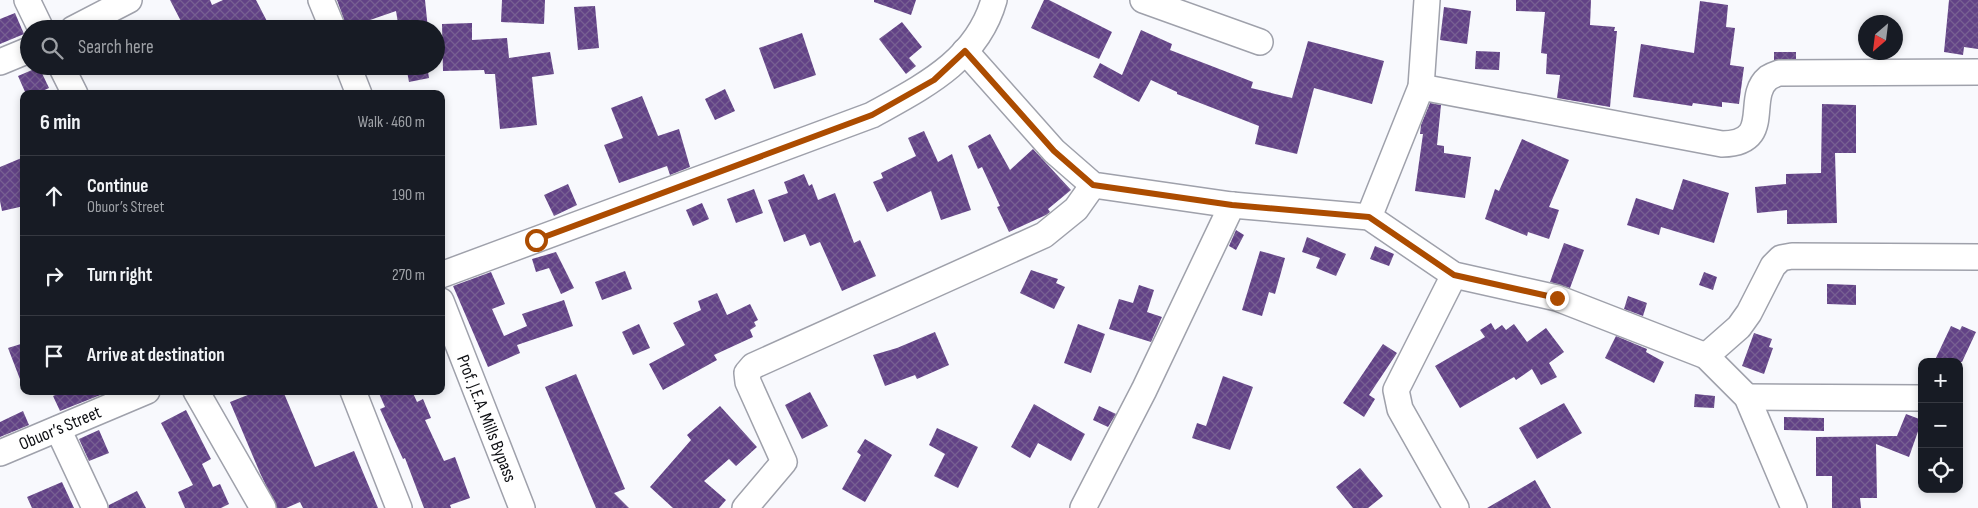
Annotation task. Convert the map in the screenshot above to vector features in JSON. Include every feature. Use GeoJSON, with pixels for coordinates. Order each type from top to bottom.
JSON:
{"type":"FeatureCollection","features":[{"type":"Feature","properties":{"kind":"street"},"geometry":{"type":"LineString","coordinates":[[27,0],[37,20]]}},
{"type":"Feature","properties":{"kind":"street"},"geometry":{"type":"LineString","coordinates":[[90,20],[129,0]]}},
{"type":"Feature","properties":{"kind":"street"},"geometry":{"type":"LineString","coordinates":[[321,0],[329,20]]}},
{"type":"Feature","properties":{"kind":"street"},"geometry":{"type":"LineString","coordinates":[[445,274],[872,115],[934,80],[965,51],[980,34],[994,0]]}},
{"type":"Feature","properties":{"kind":"street"},"geometry":{"type":"LineString","coordinates":[[1143,0],[1260,42]]}},
{"type":"Feature","properties":{"kind":"street"},"geometry":{"type":"LineString","coordinates":[[1369,217],[1421,87],[1427,0]]}},
{"type":"Feature","properties":{"kind":"street"},"geometry":{"type":"LineString","coordinates":[[965,51],[1054,151],[1093,185],[1232,205],[1369,217],[1454,275],[1557,298],[1706,356],[1747,397],[1794,508]]}},
{"type":"Feature","properties":{"kind":"street"},"geometry":{"type":"LineString","coordinates":[[0,62],[20,54]]}},
{"type":"Feature","properties":{"kind":"street"},"geometry":{"type":"LineString","coordinates":[[1421,87],[1733,144],[1746,139],[1750,134],[1753,129],[1760,92],[1768,78],[1779,73],[1978,72]]}},
{"type":"Feature","properties":{"kind":"street"},"geometry":{"type":"LineString","coordinates":[[65,75],[73,90]]}},
{"type":"Feature","properties":{"kind":"street"},"geometry":{"type":"LineString","coordinates":[[352,75],[357,90]]}},
{"type":"Feature","properties":{"kind":"street"},"geometry":{"type":"LineString","coordinates":[[745,508],[784,462],[748,382],[747,373],[753,366],[1044,235],[1076,209],[1093,185]]}},
{"type":"Feature","properties":{"kind":"street"},"geometry":{"type":"LineString","coordinates":[[1083,508],[1148,381],[1232,205]]}},
{"type":"Feature","properties":{"kind":"street"},"geometry":{"type":"LineString","coordinates":[[1706,356],[1739,327],[1749,314],[1773,266],[1781,258],[1792,256],[1978,257]]}},
{"type":"Feature","properties":{"kind":"street"},"geometry":{"type":"LineString","coordinates":[[1454,275],[1396,390],[1400,409],[1456,508]]}},
{"type":"Feature","properties":{"kind":"street","name":"Prof. J.E.A. Mills Bypass"},"geometry":{"type":"LineString","coordinates":[[445,311],[522,508]]}},
{"type":"Feature","properties":{"kind":"street","name":"Obuor’s Street"},"geometry":{"type":"LineString","coordinates":[[0,453],[138,395]]}},
{"type":"Feature","properties":{"kind":"street"},"geometry":{"type":"LineString","coordinates":[[198,395],[264,508]]}},
{"type":"Feature","properties":{"kind":"street"},"geometry":{"type":"LineString","coordinates":[[355,395],[399,508]]}},
{"type":"Feature","properties":{"kind":"street"},"geometry":{"type":"LineString","coordinates":[[1747,397],[1918,398]]}},
{"type":"Feature","properties":{"kind":"street"},"geometry":{"type":"LineString","coordinates":[[58,429],[96,508]]}},
{"type":"Feature","properties":{"kind":"building"},"geometry":{"type":"Polygon","coordinates":[[[170,0],[210,0],[212,5],[223,0],[256,0],[266,20],[180,20],[170,0]]]}},
{"type":"Feature","properties":{"kind":"building"},"geometry":{"type":"Polygon","coordinates":[[[337,0],[425,0],[427,20],[398,20],[396,11],[370,20],[344,20],[337,0]]]}},
{"type":"Feature","properties":{"kind":"building"},"geometry":{"type":"Polygon","coordinates":[[[502,0],[545,0],[544,24],[501,22],[502,0]]]}},
{"type":"Feature","properties":{"kind":"building"},"geometry":{"type":"Polygon","coordinates":[[[874,0],[916,0],[911,15],[874,2],[874,0]]]}},
{"type":"Feature","properties":{"kind":"building"},"geometry":{"type":"Polygon","coordinates":[[[1044,0],[1049,0],[1112,32],[1099,59],[1031,28],[1044,0]]]}},
{"type":"Feature","properties":{"kind":"building"},"geometry":{"type":"Polygon","coordinates":[[[1516,0],[1591,0],[1590,25],[1615,27],[1614,31],[1617,31],[1610,107],[1557,98],[1560,75],[1546,74],[1547,54],[1541,53],[1545,12],[1516,11],[1516,0]]]}},
{"type":"Feature","properties":{"kind":"building"},"geometry":{"type":"Polygon","coordinates":[[[1949,0],[1978,0],[1978,49],[1964,47],[1963,55],[1944,52],[1949,0]]]}},
{"type":"Feature","properties":{"kind":"building"},"geometry":{"type":"Polygon","coordinates":[[[1700,1],[1728,5],[1726,27],[1735,28],[1730,65],[1744,67],[1739,104],[1722,102],[1722,107],[1693,103],[1692,106],[1633,97],[1641,44],[1694,53],[1700,1]]]}},
{"type":"Feature","properties":{"kind":"building"},"geometry":{"type":"Polygon","coordinates":[[[595,6],[599,48],[578,50],[574,7],[595,6]]]}},
{"type":"Feature","properties":{"kind":"building"},"geometry":{"type":"Polygon","coordinates":[[[1444,7],[1471,11],[1467,44],[1440,40],[1444,7]]]}},
{"type":"Feature","properties":{"kind":"building"},"geometry":{"type":"Polygon","coordinates":[[[15,13],[20,25],[20,36],[0,44],[0,19],[15,13]]]}},
{"type":"Feature","properties":{"kind":"building"},"geometry":{"type":"Polygon","coordinates":[[[902,22],[922,47],[909,58],[916,66],[906,74],[879,39],[902,22]]]}},
{"type":"Feature","properties":{"kind":"building"},"geometry":{"type":"Polygon","coordinates":[[[472,23],[472,40],[507,38],[509,58],[550,52],[554,74],[532,77],[537,125],[500,129],[495,74],[485,74],[484,70],[445,71],[445,24],[472,23]]]}},
{"type":"Feature","properties":{"kind":"building"},"geometry":{"type":"Polygon","coordinates":[[[1141,30],[1172,44],[1170,50],[1253,82],[1251,88],[1292,98],[1308,41],[1384,61],[1372,104],[1314,88],[1297,154],[1255,144],[1259,126],[1177,94],[1177,92],[1151,80],[1139,102],[1093,77],[1100,63],[1122,75],[1141,30]]]}},
{"type":"Feature","properties":{"kind":"building"},"geometry":{"type":"Polygon","coordinates":[[[802,33],[816,75],[774,89],[759,48],[802,33]]]}},
{"type":"Feature","properties":{"kind":"building"},"geometry":{"type":"Polygon","coordinates":[[[1476,51],[1500,52],[1499,70],[1475,69],[1476,51]]]}},
{"type":"Feature","properties":{"kind":"building"},"geometry":{"type":"Polygon","coordinates":[[[1774,52],[1796,52],[1796,59],[1774,60],[1774,52]]]}},
{"type":"Feature","properties":{"kind":"building"},"geometry":{"type":"Polygon","coordinates":[[[43,75],[49,88],[45,90],[24,90],[18,76],[43,75]]]}},
{"type":"Feature","properties":{"kind":"building"},"geometry":{"type":"Polygon","coordinates":[[[408,75],[428,75],[429,78],[409,82],[408,75]]]}},
{"type":"Feature","properties":{"kind":"building"},"geometry":{"type":"Polygon","coordinates":[[[725,89],[735,111],[715,120],[705,99],[725,89]]]}},
{"type":"Feature","properties":{"kind":"building"},"geometry":{"type":"Polygon","coordinates":[[[642,96],[658,136],[679,129],[690,167],[670,175],[667,166],[619,183],[604,145],[623,138],[611,108],[642,96]]]}},
{"type":"Feature","properties":{"kind":"building"},"geometry":{"type":"Polygon","coordinates":[[[1430,103],[1441,105],[1437,145],[1444,146],[1444,153],[1471,157],[1465,198],[1415,191],[1423,134],[1420,134],[1421,125],[1430,103]]]}},
{"type":"Feature","properties":{"kind":"building"},"geometry":{"type":"Polygon","coordinates":[[[1822,104],[1856,105],[1856,153],[1835,153],[1837,223],[1787,224],[1787,210],[1757,213],[1755,187],[1786,184],[1786,174],[1821,173],[1822,104]]]}},
{"type":"Feature","properties":{"kind":"building"},"geometry":{"type":"Polygon","coordinates":[[[924,131],[938,162],[952,154],[971,210],[941,220],[931,191],[887,212],[873,182],[883,178],[881,173],[916,156],[908,138],[924,131]]]}},
{"type":"Feature","properties":{"kind":"building"},"geometry":{"type":"Polygon","coordinates":[[[990,134],[1010,170],[1033,149],[1071,190],[1048,209],[1050,212],[1046,215],[1009,232],[997,207],[1000,206],[982,167],[978,169],[968,146],[990,134]]]}},
{"type":"Feature","properties":{"kind":"building"},"geometry":{"type":"Polygon","coordinates":[[[1522,139],[1569,160],[1549,207],[1559,210],[1549,239],[1528,232],[1527,236],[1485,219],[1495,189],[1499,191],[1522,139]]]}},
{"type":"Feature","properties":{"kind":"building"},"geometry":{"type":"Polygon","coordinates":[[[20,159],[20,207],[2,211],[0,201],[0,167],[20,159]]]}},
{"type":"Feature","properties":{"kind":"building"},"geometry":{"type":"Polygon","coordinates":[[[804,174],[809,186],[812,184],[818,200],[835,193],[854,243],[860,240],[876,276],[842,291],[820,242],[810,246],[805,234],[784,242],[768,200],[788,193],[784,182],[804,174]]]}},
{"type":"Feature","properties":{"kind":"building"},"geometry":{"type":"Polygon","coordinates":[[[1683,179],[1729,193],[1714,243],[1661,227],[1659,235],[1627,225],[1636,198],[1673,210],[1683,179]]]}},
{"type":"Feature","properties":{"kind":"building"},"geometry":{"type":"Polygon","coordinates":[[[568,184],[577,205],[554,216],[544,195],[568,184]]]}},
{"type":"Feature","properties":{"kind":"building"},"geometry":{"type":"Polygon","coordinates":[[[754,189],[763,213],[736,223],[727,199],[754,189]]]}},
{"type":"Feature","properties":{"kind":"building"},"geometry":{"type":"Polygon","coordinates":[[[702,203],[709,219],[693,226],[686,210],[702,203]]]}},
{"type":"Feature","properties":{"kind":"building"},"geometry":{"type":"Polygon","coordinates":[[[1236,230],[1244,235],[1236,250],[1229,246],[1236,230]]]}},
{"type":"Feature","properties":{"kind":"building"},"geometry":{"type":"Polygon","coordinates":[[[1307,237],[1346,254],[1336,276],[1316,268],[1320,258],[1302,252],[1307,237]]]}},
{"type":"Feature","properties":{"kind":"building"},"geometry":{"type":"Polygon","coordinates":[[[1564,243],[1584,250],[1570,288],[1550,282],[1564,243]]]}},
{"type":"Feature","properties":{"kind":"building"},"geometry":{"type":"Polygon","coordinates":[[[1375,246],[1394,254],[1389,266],[1370,259],[1375,246]]]}},
{"type":"Feature","properties":{"kind":"building"},"geometry":{"type":"Polygon","coordinates":[[[1260,251],[1285,258],[1275,294],[1269,292],[1262,316],[1242,310],[1260,251]]]}},
{"type":"Feature","properties":{"kind":"building"},"geometry":{"type":"Polygon","coordinates":[[[556,252],[574,288],[561,294],[549,268],[536,272],[532,259],[556,252]]]}},
{"type":"Feature","properties":{"kind":"building"},"geometry":{"type":"Polygon","coordinates":[[[1031,270],[1058,279],[1056,283],[1065,287],[1054,309],[1020,293],[1031,270]]]}},
{"type":"Feature","properties":{"kind":"building"},"geometry":{"type":"Polygon","coordinates":[[[625,271],[632,289],[602,300],[595,282],[625,271]]]}},
{"type":"Feature","properties":{"kind":"building"},"geometry":{"type":"Polygon","coordinates":[[[491,272],[505,304],[492,309],[504,336],[527,326],[522,314],[564,300],[573,326],[517,345],[520,353],[488,367],[453,286],[491,272]]]}},
{"type":"Feature","properties":{"kind":"building"},"geometry":{"type":"Polygon","coordinates":[[[1704,272],[1717,277],[1713,290],[1699,285],[1704,272]]]}},
{"type":"Feature","properties":{"kind":"building"},"geometry":{"type":"Polygon","coordinates":[[[1827,284],[1856,285],[1856,305],[1827,304],[1827,284]]]}},
{"type":"Feature","properties":{"kind":"building"},"geometry":{"type":"Polygon","coordinates":[[[1139,285],[1154,290],[1147,312],[1162,317],[1151,342],[1109,329],[1119,299],[1133,303],[1139,285]]]}},
{"type":"Feature","properties":{"kind":"building"},"geometry":{"type":"Polygon","coordinates":[[[717,293],[727,315],[750,304],[758,320],[754,322],[756,326],[750,330],[753,337],[714,355],[717,360],[663,390],[649,364],[685,345],[673,323],[701,310],[698,301],[717,293]]]}},
{"type":"Feature","properties":{"kind":"building"},"geometry":{"type":"Polygon","coordinates":[[[1628,296],[1647,303],[1643,316],[1624,309],[1628,296]]]}},
{"type":"Feature","properties":{"kind":"building"},"geometry":{"type":"Polygon","coordinates":[[[1491,323],[1495,330],[1502,325],[1506,330],[1514,324],[1527,342],[1546,328],[1564,352],[1549,363],[1557,377],[1541,385],[1532,369],[1516,380],[1514,377],[1460,408],[1435,366],[1485,337],[1480,330],[1491,323]]]}},
{"type":"Feature","properties":{"kind":"building"},"geometry":{"type":"Polygon","coordinates":[[[639,324],[650,348],[633,355],[622,332],[639,324]]]}},
{"type":"Feature","properties":{"kind":"building"},"geometry":{"type":"Polygon","coordinates":[[[1078,324],[1105,334],[1091,373],[1064,363],[1078,324]]]}},
{"type":"Feature","properties":{"kind":"building"},"geometry":{"type":"Polygon","coordinates":[[[1951,326],[1960,330],[1962,326],[1976,332],[1963,360],[1963,358],[1936,358],[1951,326]]]}},
{"type":"Feature","properties":{"kind":"building"},"geometry":{"type":"Polygon","coordinates":[[[935,332],[949,365],[917,379],[915,375],[885,386],[873,355],[897,348],[935,332]]]}},
{"type":"Feature","properties":{"kind":"building"},"geometry":{"type":"Polygon","coordinates":[[[1754,333],[1772,339],[1769,347],[1773,348],[1764,374],[1742,366],[1754,333]]]}},
{"type":"Feature","properties":{"kind":"building"},"geometry":{"type":"Polygon","coordinates":[[[1616,336],[1647,349],[1646,352],[1664,362],[1654,383],[1605,358],[1616,336]]]}},
{"type":"Feature","properties":{"kind":"building"},"geometry":{"type":"Polygon","coordinates":[[[20,344],[20,379],[8,348],[20,344]]]}},
{"type":"Feature","properties":{"kind":"building"},"geometry":{"type":"Polygon","coordinates":[[[1383,344],[1397,353],[1369,395],[1375,399],[1364,417],[1343,403],[1383,344]]]}},
{"type":"Feature","properties":{"kind":"building"},"geometry":{"type":"Polygon","coordinates":[[[576,374],[625,489],[614,493],[629,508],[596,508],[545,387],[576,374]]]}},
{"type":"Feature","properties":{"kind":"building"},"geometry":{"type":"Polygon","coordinates":[[[1223,376],[1253,387],[1230,450],[1192,438],[1197,423],[1206,426],[1223,376]]]}},
{"type":"Feature","properties":{"kind":"building"},"geometry":{"type":"Polygon","coordinates":[[[810,392],[828,426],[802,439],[785,405],[810,392]]]}},
{"type":"Feature","properties":{"kind":"building"},"geometry":{"type":"Polygon","coordinates":[[[1695,394],[1715,396],[1714,408],[1694,407],[1695,394]]]}},
{"type":"Feature","properties":{"kind":"building"},"geometry":{"type":"Polygon","coordinates":[[[55,395],[100,395],[60,411],[53,396],[55,395]]]}},
{"type":"Feature","properties":{"kind":"building"},"geometry":{"type":"Polygon","coordinates":[[[248,395],[285,395],[315,467],[354,451],[378,508],[303,508],[300,502],[286,508],[277,508],[230,402],[248,395]]]}},
{"type":"Feature","properties":{"kind":"building"},"geometry":{"type":"Polygon","coordinates":[[[380,395],[414,395],[417,402],[423,399],[431,418],[425,420],[444,461],[455,457],[470,498],[450,505],[451,508],[424,508],[405,458],[403,459],[380,409],[385,407],[380,395]]]}},
{"type":"Feature","properties":{"kind":"building"},"geometry":{"type":"Polygon","coordinates":[[[1564,403],[1582,433],[1537,459],[1519,428],[1564,403]]]}},
{"type":"Feature","properties":{"kind":"building"},"geometry":{"type":"Polygon","coordinates":[[[1034,404],[1085,434],[1071,461],[1038,443],[1030,458],[1011,447],[1034,404]]]}},
{"type":"Feature","properties":{"kind":"building"},"geometry":{"type":"Polygon","coordinates":[[[720,406],[757,447],[736,466],[729,459],[704,481],[726,500],[719,508],[673,508],[650,487],[691,440],[687,435],[720,406]]]}},
{"type":"Feature","properties":{"kind":"building"},"geometry":{"type":"Polygon","coordinates":[[[1099,406],[1116,414],[1108,427],[1093,420],[1099,406]]]}},
{"type":"Feature","properties":{"kind":"building"},"geometry":{"type":"Polygon","coordinates":[[[186,410],[211,459],[202,464],[213,487],[220,484],[229,504],[221,508],[185,508],[178,492],[193,485],[161,423],[186,410]]]}},
{"type":"Feature","properties":{"kind":"building"},"geometry":{"type":"Polygon","coordinates":[[[23,411],[29,425],[0,437],[0,422],[23,411]]]}},
{"type":"Feature","properties":{"kind":"building"},"geometry":{"type":"Polygon","coordinates":[[[1906,414],[1918,418],[1918,431],[1909,457],[1876,444],[1877,498],[1860,498],[1861,508],[1832,508],[1832,476],[1816,476],[1816,437],[1897,436],[1906,414]]]}},
{"type":"Feature","properties":{"kind":"building"},"geometry":{"type":"Polygon","coordinates":[[[1784,417],[1824,418],[1824,431],[1784,430],[1784,417]]]}},
{"type":"Feature","properties":{"kind":"building"},"geometry":{"type":"Polygon","coordinates":[[[937,428],[978,447],[958,488],[934,476],[945,454],[929,445],[937,428]]]}},
{"type":"Feature","properties":{"kind":"building"},"geometry":{"type":"Polygon","coordinates":[[[99,430],[109,453],[89,461],[79,439],[99,430]]]}},
{"type":"Feature","properties":{"kind":"building"},"geometry":{"type":"Polygon","coordinates":[[[865,439],[892,455],[865,502],[842,489],[861,455],[857,452],[865,439]]]}},
{"type":"Feature","properties":{"kind":"building"},"geometry":{"type":"Polygon","coordinates":[[[1360,468],[1383,496],[1368,508],[1353,508],[1336,487],[1360,468]]]}},
{"type":"Feature","properties":{"kind":"building"},"geometry":{"type":"Polygon","coordinates":[[[1535,480],[1551,508],[1487,508],[1535,480]]]}},
{"type":"Feature","properties":{"kind":"building"},"geometry":{"type":"Polygon","coordinates":[[[62,482],[74,508],[32,508],[27,497],[62,482]]]}},
{"type":"Feature","properties":{"kind":"building"},"geometry":{"type":"Polygon","coordinates":[[[137,491],[146,508],[109,508],[109,505],[137,491]]]}},
{"type":"Feature","properties":{"kind":"route"},"geometry":{"type":"LineString","coordinates":[[536,240],[872,115],[934,80],[965,51],[1054,151],[1093,185],[1232,205],[1369,217],[1454,275],[1557,298]]}}]}
